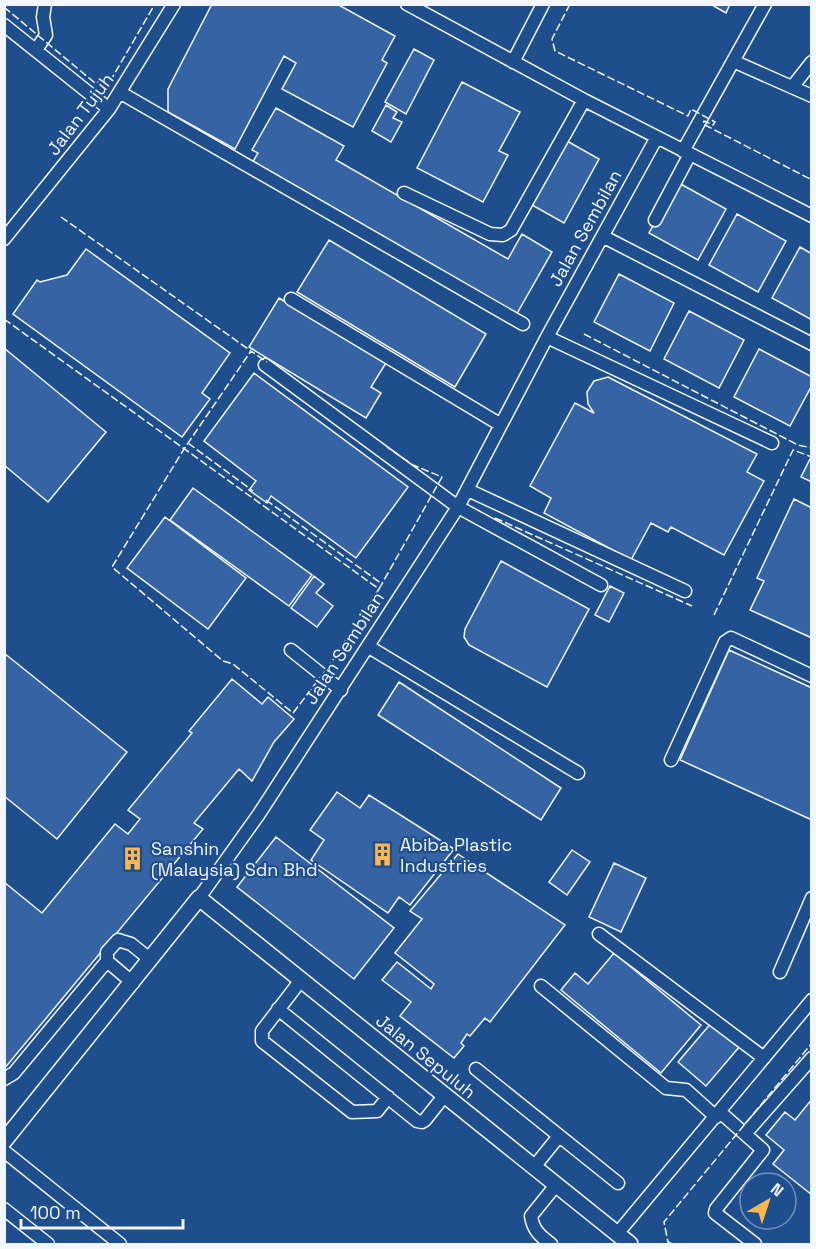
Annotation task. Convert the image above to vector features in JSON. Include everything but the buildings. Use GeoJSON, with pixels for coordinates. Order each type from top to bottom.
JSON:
{"type":"FeatureCollection","features":[{"type":"Feature","properties":{"kind":"main road","name":"Jalan Sembilan"},"geometry":{"type":"LineString","coordinates":[[4,1141],[152,960],[199,898]]}},
{"type":"Feature","properties":{"kind":"main road","name":"Jalan Sepuluh"},"geometry":{"type":"LineString","coordinates":[[199,898],[630,1245]]}},
{"type":"Feature","properties":{"kind":"street"},"geometry":{"type":"LineString","coordinates":[[36,50],[46,35],[43,17],[45,4]]}},
{"type":"Feature","properties":{"kind":"street","name":"Jalan Tujuh"},"geometry":{"type":"LineString","coordinates":[[4,239],[110,109],[174,4]]}},
{"type":"Feature","properties":{"kind":"street"},"geometry":{"type":"LineString","coordinates":[[407,4],[584,100],[812,216]]}},
{"type":"Feature","properties":{"kind":"street"},"geometry":{"type":"LineString","coordinates":[[513,62],[543,4]]}},
{"type":"Feature","properties":{"kind":"street"},"geometry":{"type":"LineString","coordinates":[[655,219],[733,61],[765,4]]}},
{"type":"Feature","properties":{"kind":"street"},"geometry":{"type":"LineString","coordinates":[[4,25],[110,109]]}},
{"type":"Feature","properties":{"kind":"street"},"geometry":{"type":"LineString","coordinates":[[733,61],[812,96]]}},
{"type":"Feature","properties":{"kind":"street"},"geometry":{"type":"LineString","coordinates":[[793,87],[812,62]]}},
{"type":"Feature","properties":{"kind":"street"},"geometry":{"type":"LineString","coordinates":[[121,93],[523,324]]}},
{"type":"Feature","properties":{"kind":"street"},"geometry":{"type":"LineString","coordinates":[[404,193],[490,234],[503,236],[511,230],[584,100]]}},
{"type":"Feature","properties":{"kind":"street","name":"Jalan Sembilan"},"geometry":{"type":"LineString","coordinates":[[199,898],[259,814],[458,507],[657,137]]}},
{"type":"Feature","properties":{"kind":"street"},"geometry":{"type":"LineString","coordinates":[[604,237],[812,344]]}},
{"type":"Feature","properties":{"kind":"street"},"geometry":{"type":"LineString","coordinates":[[291,299],[501,425]]}},
{"type":"Feature","properties":{"kind":"street"},"geometry":{"type":"LineString","coordinates":[[547,338],[772,444]]}},
{"type":"Feature","properties":{"kind":"street"},"geometry":{"type":"LineString","coordinates":[[265,365],[458,507],[601,585]]}},
{"type":"Feature","properties":{"kind":"street"},"geometry":{"type":"LineString","coordinates":[[468,490],[685,591]]}},
{"type":"Feature","properties":{"kind":"street"},"geometry":{"type":"LineString","coordinates":[[671,760],[725,642],[731,638],[812,676]]}},
{"type":"Feature","properties":{"kind":"street"},"geometry":{"type":"LineString","coordinates":[[369,647],[578,773]]}},
{"type":"Feature","properties":{"kind":"street"},"geometry":{"type":"LineString","coordinates":[[291,650],[341,690]]}},
{"type":"Feature","properties":{"kind":"street"},"geometry":{"type":"LineString","coordinates":[[780,972],[812,898]]}},
{"type":"Feature","properties":{"kind":"street"},"geometry":{"type":"LineString","coordinates":[[599,934],[764,1058]]}},
{"type":"Feature","properties":{"kind":"street"},"geometry":{"type":"LineString","coordinates":[[133,983],[107,961],[105,957],[107,952],[118,940],[123,939],[152,960]]}},
{"type":"Feature","properties":{"kind":"street"},"geometry":{"type":"LineString","coordinates":[[4,1078],[14,1073],[107,961]]}},
{"type":"Feature","properties":{"kind":"street"},"geometry":{"type":"LineString","coordinates":[[301,980],[262,1031],[262,1041],[352,1112],[377,1111],[388,1097]]}},
{"type":"Feature","properties":{"kind":"street"},"geometry":{"type":"LineString","coordinates":[[541,986],[666,1088],[686,1090],[760,1146],[762,1154],[716,1209],[715,1214],[755,1245]]}},
{"type":"Feature","properties":{"kind":"street"},"geometry":{"type":"LineString","coordinates":[[617,1234],[812,1000]]}},
{"type":"Feature","properties":{"kind":"street"},"geometry":{"type":"LineString","coordinates":[[278,1009],[422,1122],[444,1096]]}},
{"type":"Feature","properties":{"kind":"street"},"geometry":{"type":"LineString","coordinates":[[746,1134],[812,1058]]}},
{"type":"Feature","properties":{"kind":"street"},"geometry":{"type":"LineString","coordinates":[[476,1070],[618,1183]]}},
{"type":"Feature","properties":{"kind":"street"},"geometry":{"type":"LineString","coordinates":[[534,1167],[559,1136]]}},
{"type":"Feature","properties":{"kind":"street"},"geometry":{"type":"LineString","coordinates":[[4,1151],[120,1245]]}},
{"type":"Feature","properties":{"kind":"street"},"geometry":{"type":"LineString","coordinates":[[551,1245],[532,1225],[531,1216],[556,1185]]}},
{"type":"Feature","properties":{"kind":"street"},"geometry":{"type":"LineString","coordinates":[[4,1209],[48,1245]]}},
{"type":"Feature","properties":{"kind":"fence"},"geometry":{"type":"LineString","coordinates":[[4,7],[95,83],[112,78],[155,4]]}},
{"type":"Feature","properties":{"kind":"fence"},"geometry":{"type":"LineString","coordinates":[[570,4],[552,39],[555,51],[688,116],[691,109],[715,122],[713,125],[704,121],[703,124],[812,180]]}},
{"type":"Feature","properties":{"kind":"fence"},"geometry":{"type":"LineString","coordinates":[[61,217],[251,351]]}},
{"type":"Feature","properties":{"kind":"fence"},"geometry":{"type":"LineString","coordinates":[[4,319],[379,589],[329,666],[293,713],[233,664],[223,661],[112,567],[184,449],[251,351],[267,362]]}},
{"type":"Feature","properties":{"kind":"fence"},"geometry":{"type":"LineString","coordinates":[[584,334],[798,445],[812,448]]}},
{"type":"Feature","properties":{"kind":"fence"},"geometry":{"type":"LineString","coordinates":[[188,443],[253,491]]}},
{"type":"Feature","properties":{"kind":"fence"},"geometry":{"type":"LineString","coordinates":[[379,589],[442,477],[413,465],[387,447]]}},
{"type":"Feature","properties":{"kind":"fence"},"geometry":{"type":"LineString","coordinates":[[714,615],[793,450],[812,457]]}},
{"type":"Feature","properties":{"kind":"fence"},"geometry":{"type":"LineString","coordinates":[[266,500],[382,584]]}},
{"type":"Feature","properties":{"kind":"fence"},"geometry":{"type":"LineString","coordinates":[[495,518],[692,606]]}},
{"type":"Feature","properties":{"kind":"fence"},"geometry":{"type":"LineString","coordinates":[[672,1244],[668,1242],[664,1222],[812,1043]]}},
{"type":"Feature","properties":{"kind":"place","name":"Abiba Plastic Industries"},"geometry":{"type":"Point","coordinates":[382,854]}},
{"type":"Feature","properties":{"kind":"place","name":"Sanshin (Malaysia) Sdn Bhd"},"geometry":{"type":"Point","coordinates":[133,858]}}]}
